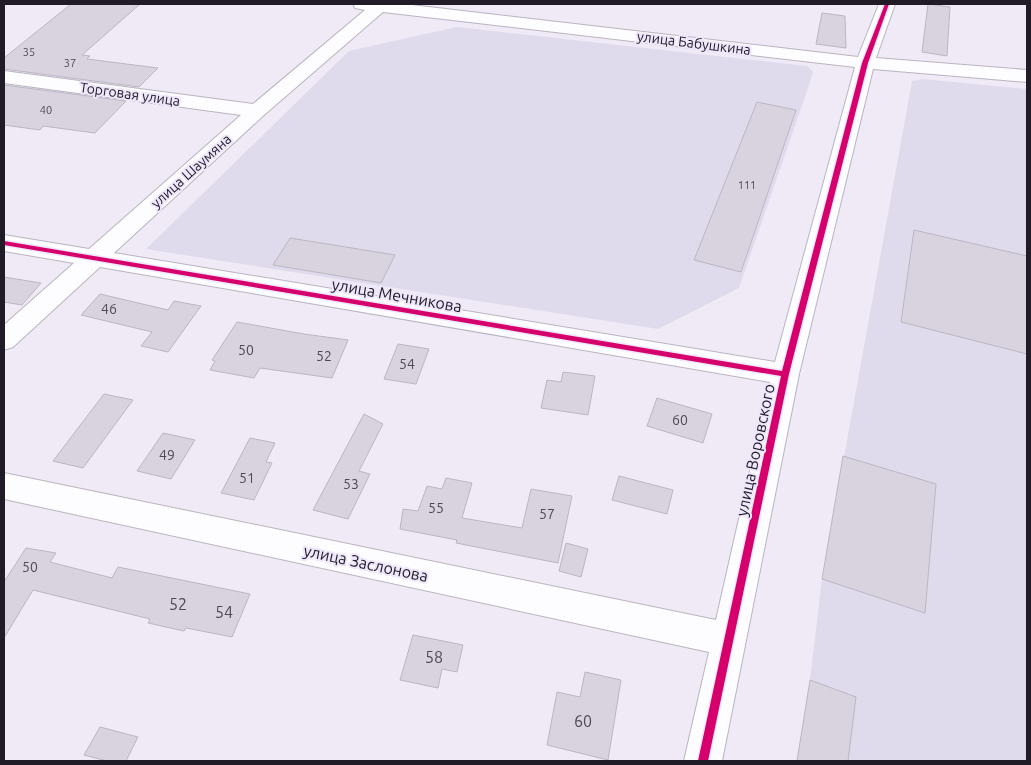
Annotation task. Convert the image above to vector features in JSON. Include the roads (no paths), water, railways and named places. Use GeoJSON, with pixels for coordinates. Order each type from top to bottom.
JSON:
{"type":"FeatureCollection","features":[{"type":"Feature","properties":{"kind":"street","name":"улица Бабушкина"},"geometry":{"type":"LineString","coordinates":[[374,4],[865,63],[1027,76]]}},
{"type":"Feature","properties":{"kind":"street","name":"улица Шаумяна"},"geometry":{"type":"LineString","coordinates":[[4,340],[374,4]]}},
{"type":"Feature","properties":{"kind":"street","name":"улица Воровского"},"geometry":{"type":"LineString","coordinates":[[702,761],[785,374],[865,63],[888,4]]}},
{"type":"Feature","properties":{"kind":"street","name":"Торговая улица"},"geometry":{"type":"LineString","coordinates":[[4,77],[257,111]]}},
{"type":"Feature","properties":{"kind":"street","name":"улица Мечникова"},"geometry":{"type":"LineString","coordinates":[[4,243],[785,374]]}},
{"type":"Feature","properties":{"kind":"street","name":"улица Заслонова"},"geometry":{"type":"LineString","coordinates":[[4,486],[729,640]]}}]}
